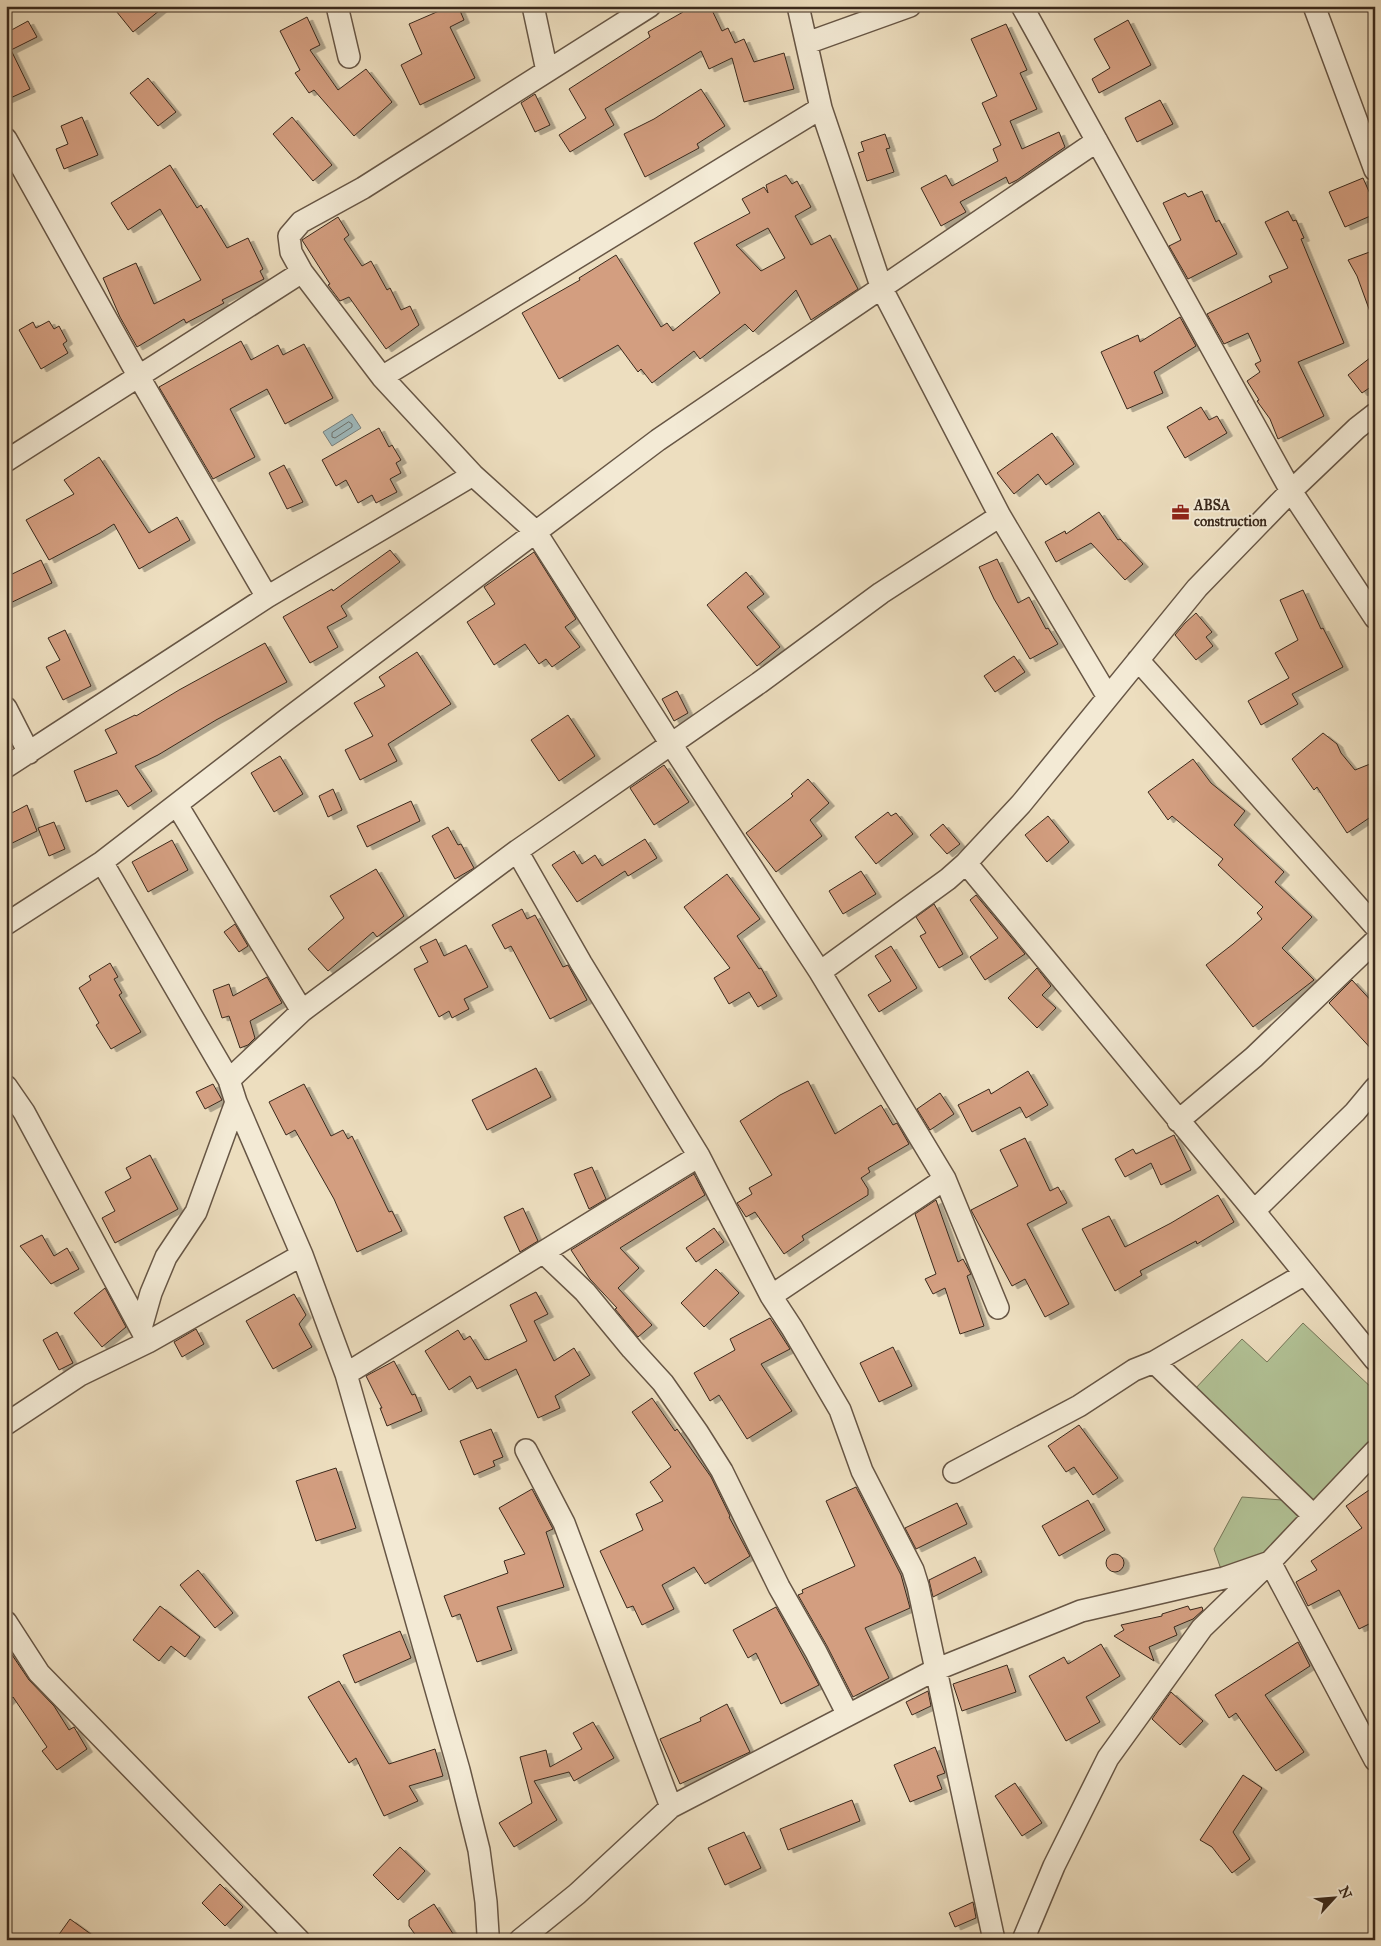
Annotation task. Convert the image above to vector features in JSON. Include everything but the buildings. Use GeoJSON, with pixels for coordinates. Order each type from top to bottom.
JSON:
{"type":"FeatureCollection","features":[{"type":"Feature","properties":{"kind":"street"},"geometry":{"type":"LineString","coordinates":[[337,6],[349,57]]}},
{"type":"Feature","properties":{"kind":"street"},"geometry":{"type":"LineString","coordinates":[[533,6],[547,70]]}},
{"type":"Feature","properties":{"kind":"street"},"geometry":{"type":"LineString","coordinates":[[650,6],[363,188],[301,222],[289,236],[291,252],[302,272],[382,377],[473,475],[535,532],[820,972],[945,1179],[998,1308]]}},
{"type":"Feature","properties":{"kind":"street"},"geometry":{"type":"LineString","coordinates":[[798,6],[821,108],[882,289],[1000,516],[1108,697]]}},
{"type":"Feature","properties":{"kind":"street"},"geometry":{"type":"LineString","coordinates":[[807,43],[910,6]]}},
{"type":"Feature","properties":{"kind":"street"},"geometry":{"type":"LineString","coordinates":[[1022,6],[1291,491],[1375,618]]}},
{"type":"Feature","properties":{"kind":"street"},"geometry":{"type":"LineString","coordinates":[[1314,6],[1375,170]]}},
{"type":"Feature","properties":{"kind":"street"},"geometry":{"type":"LineString","coordinates":[[382,377],[821,108]]}},
{"type":"Feature","properties":{"kind":"street"},"geometry":{"type":"LineString","coordinates":[[6,139],[139,377],[268,596]]}},
{"type":"Feature","properties":{"kind":"street"},"geometry":{"type":"LineString","coordinates":[[6,924],[102,862],[658,440],[1097,141]]}},
{"type":"Feature","properties":{"kind":"street"},"geometry":{"type":"LineString","coordinates":[[6,461],[302,272]]}},
{"type":"Feature","properties":{"kind":"street"},"geometry":{"type":"LineString","coordinates":[[820,972],[948,879],[966,863],[1021,804],[1197,588],[1291,491],[1357,428],[1375,414]]}},
{"type":"Feature","properties":{"kind":"street"},"geometry":{"type":"LineString","coordinates":[[6,766],[268,596],[473,475]]}},
{"type":"Feature","properties":{"kind":"street"},"geometry":{"type":"LineString","coordinates":[[229,1080],[302,1011],[517,851],[759,683],[881,594],[1000,516]]}},
{"type":"Feature","properties":{"kind":"street"},"geometry":{"type":"LineString","coordinates":[[1138,660],[1375,926]]}},
{"type":"Feature","properties":{"kind":"street"},"geometry":{"type":"LineString","coordinates":[[6,708],[30,752]]}},
{"type":"Feature","properties":{"kind":"street"},"geometry":{"type":"LineString","coordinates":[[177,805],[302,1011]]}},
{"type":"Feature","properties":{"kind":"street"},"geometry":{"type":"LineString","coordinates":[[517,851],[581,963],[699,1156],[771,1296],[840,1410],[862,1471],[913,1570],[994,1940]]}},
{"type":"Feature","properties":{"kind":"street"},"geometry":{"type":"LineString","coordinates":[[102,862],[229,1080],[236,1102],[302,1255],[346,1374],[459,1770],[479,1850],[486,1902],[487,1940]]}},
{"type":"Feature","properties":{"kind":"street"},"geometry":{"type":"LineString","coordinates":[[966,863],[1375,1360]]}},
{"type":"Feature","properties":{"kind":"street"},"geometry":{"type":"LineString","coordinates":[[1178,1121],[1254,1058],[1375,941]]}},
{"type":"Feature","properties":{"kind":"street"},"geometry":{"type":"LineString","coordinates":[[6,1086],[24,1112],[144,1335]]}},
{"type":"Feature","properties":{"kind":"street"},"geometry":{"type":"LineString","coordinates":[[1254,1211],[1355,1112],[1375,1088]]}},
{"type":"Feature","properties":{"kind":"street"},"geometry":{"type":"LineString","coordinates":[[144,1335],[150,1293],[166,1258],[196,1212],[236,1102]]}},
{"type":"Feature","properties":{"kind":"street"},"geometry":{"type":"LineString","coordinates":[[346,1374],[699,1156]]}},
{"type":"Feature","properties":{"kind":"street"},"geometry":{"type":"LineString","coordinates":[[771,1296],[945,1179]]}},
{"type":"Feature","properties":{"kind":"street"},"geometry":{"type":"LineString","coordinates":[[544,1253],[585,1292],[663,1383],[698,1433],[722,1471],[780,1587],[848,1715]]}},
{"type":"Feature","properties":{"kind":"street"},"geometry":{"type":"LineString","coordinates":[[6,1424],[80,1374],[144,1335],[302,1255]]}},
{"type":"Feature","properties":{"kind":"street"},"geometry":{"type":"LineString","coordinates":[[954,1472],[1079,1406],[1134,1370],[1154,1362],[1305,1274]]}},
{"type":"Feature","properties":{"kind":"street"},"geometry":{"type":"LineString","coordinates":[[1154,1362],[1313,1515]]}},
{"type":"Feature","properties":{"kind":"street"},"geometry":{"type":"LineString","coordinates":[[526,1450],[564,1523],[671,1807]]}},
{"type":"Feature","properties":{"kind":"street"},"geometry":{"type":"LineString","coordinates":[[1023,1940],[1054,1866],[1108,1758],[1202,1628],[1270,1562],[1375,1451]]}},
{"type":"Feature","properties":{"kind":"street"},"geometry":{"type":"LineString","coordinates":[[520,1940],[577,1894],[671,1807],[935,1670],[1081,1611],[1224,1578],[1270,1562]]}},
{"type":"Feature","properties":{"kind":"street"},"geometry":{"type":"LineString","coordinates":[[1270,1562],[1375,1760]]}},
{"type":"Feature","properties":{"kind":"street"},"geometry":{"type":"LineString","coordinates":[[6,1622],[39,1672],[299,1940]]}},
{"type":"Feature","properties":{"kind":"green space"},"geometry":{"type":"Polygon","coordinates":[[[1303,1323],[1375,1391],[1375,1451],[1270,1562],[1224,1578],[1214,1549],[1242,1497],[1282,1500],[1290,1481],[1194,1390],[1242,1339],[1267,1362],[1303,1323]]]}},
{"type":"Feature","properties":{"kind":"water"},"geometry":{"type":"Polygon","coordinates":[[[352,414],[361,428],[332,446],[323,432],[352,414]]]}},
{"type":"Feature","properties":{"kind":"place","name":"ABSA construction"},"geometry":{"type":"Point","coordinates":[1180,513]}}]}
